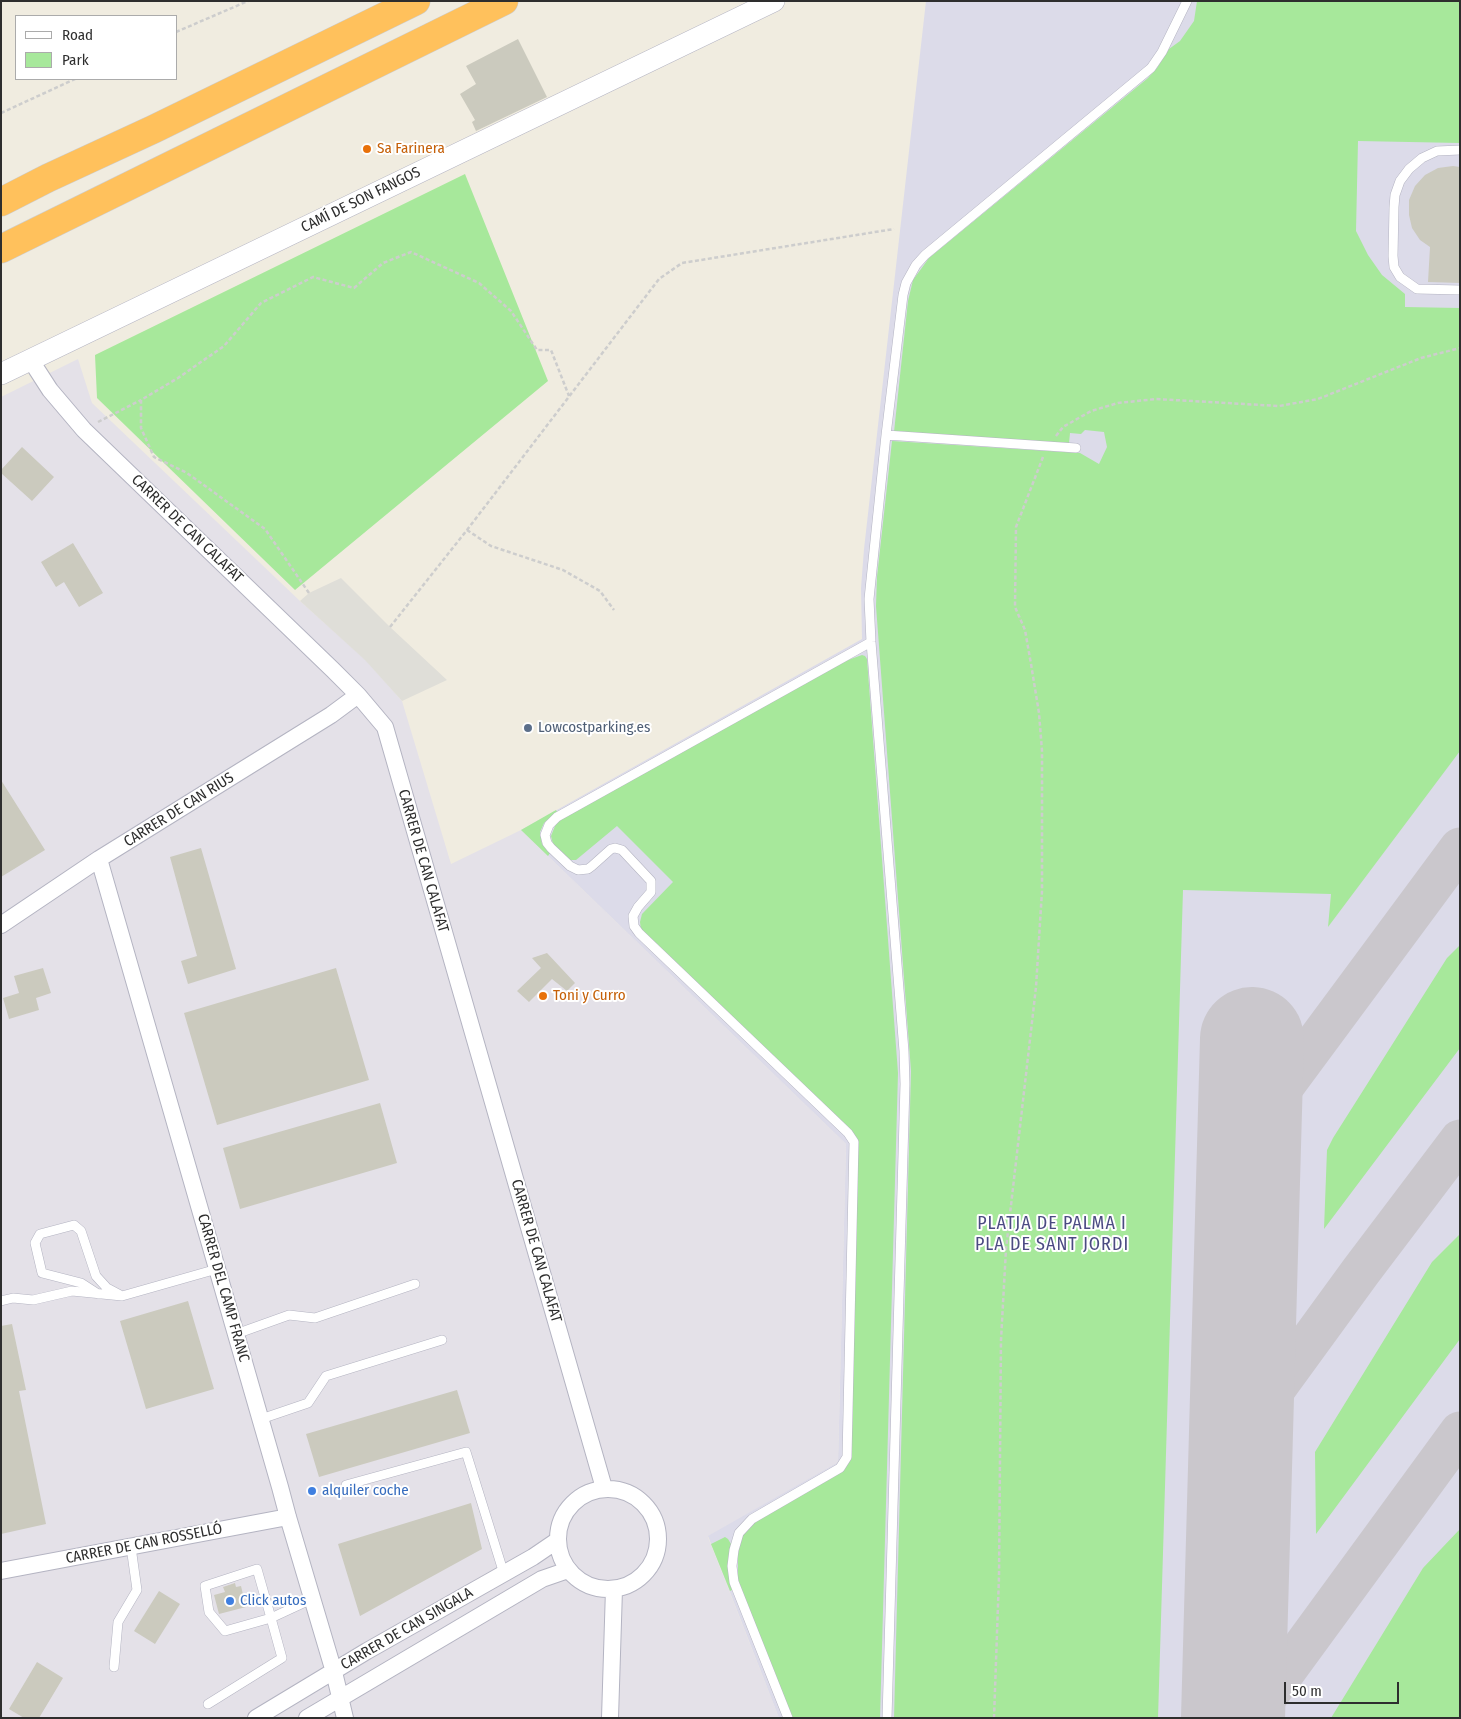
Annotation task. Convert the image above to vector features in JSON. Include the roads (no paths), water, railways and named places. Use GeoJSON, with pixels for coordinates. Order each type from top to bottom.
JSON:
{"type":"FeatureCollection","features":[{"type":"Feature","properties":{"kind":"highway"},"geometry":{"type":"LineString","coordinates":[[1,202],[48,178],[154,130],[416,1]]}},
{"type":"Feature","properties":{"kind":"highway"},"geometry":{"type":"LineString","coordinates":[[1,249],[504,1]]}},
{"type":"Feature","properties":{"kind":"highway"},"geometry":{"type":"LineString","coordinates":[[1,189],[48,178]]}},
{"type":"Feature","properties":{"kind":"highway"},"geometry":{"type":"LineString","coordinates":[[1,263],[52,224]]}},
{"type":"Feature","properties":{"kind":"street","name":"CAMÍ DE SON FANGOS"},"geometry":{"type":"LineString","coordinates":[[1,374],[774,1]]}},
{"type":"Feature","properties":{"kind":"street","name":"CARRER DE CAN CALAFAT"},"geometry":{"type":"LineString","coordinates":[[30,359],[50,390],[84,430],[358,695],[384,727],[604,1488]]}},
{"type":"Feature","properties":{"kind":"street","name":"CARRER DE CAN RIUS"},"geometry":{"type":"LineString","coordinates":[[1,925],[98,859],[331,715],[358,695]]}},
{"type":"Feature","properties":{"kind":"street","name":"CARRER DEL CAMP FRANC"},"geometry":{"type":"LineString","coordinates":[[98,859],[334,1672],[345,1718]]}},
{"type":"Feature","properties":{"kind":"street"},"geometry":{"type":"LineString","coordinates":[[604,1488],[621,1490],[637,1497],[649,1509],[657,1525],[659,1542],[654,1559],[645,1574],[631,1584],[614,1589],[597,1588],[581,1582],[568,1570],[560,1556],[558,1540],[560,1525],[571,1505],[589,1492],[604,1488]]}},
{"type":"Feature","properties":{"kind":"street","name":"CARRER DE CAN ROSSELLÓ"},"geometry":{"type":"LineString","coordinates":[[1,1571],[288,1517]]}},
{"type":"Feature","properties":{"kind":"street","name":"CARRER DE CAN SINGALA"},"geometry":{"type":"LineString","coordinates":[[256,1718],[366,1651],[533,1557],[558,1540]]}},
{"type":"Feature","properties":{"kind":"street","name":"CARRER DE CAN SINGALA"},"geometry":{"type":"LineString","coordinates":[[307,1718],[542,1580],[568,1570]]}},
{"type":"Feature","properties":{"kind":"street"},"geometry":{"type":"LineString","coordinates":[[610,1718],[614,1589]]}},
{"type":"Feature","properties":{"kind":"lane"},"geometry":{"type":"LineString","coordinates":[[887,1718],[905,1084],[869,599],[903,295],[906,283],[916,265],[925,255],[1145,74],[1162,52],[1187,1]]}},
{"type":"Feature","properties":{"kind":"lane"},"geometry":{"type":"LineString","coordinates":[[1460,150],[1437,151],[1422,158],[1409,169],[1400,181],[1394,201],[1393,256],[1394,267],[1400,277],[1417,288],[1460,290]]}},
{"type":"Feature","properties":{"kind":"lane"},"geometry":{"type":"LineString","coordinates":[[886,435],[1076,448]]}},
{"type":"Feature","properties":{"kind":"lane"},"geometry":{"type":"LineString","coordinates":[[788,1718],[734,1582],[732,1566],[739,1533],[746,1525],[840,1468],[847,1457],[854,1142],[848,1133],[639,933],[634,926],[633,916],[651,892],[651,881],[622,850],[610,849],[588,869],[578,870],[570,866],[551,848],[547,843],[545,835],[549,825],[557,816],[871,642]]}},
{"type":"Feature","properties":{"kind":"lane"},"geometry":{"type":"LineString","coordinates":[[98,1294],[81,1283],[42,1273],[35,1243],[40,1234],[74,1226],[81,1231],[96,1276],[107,1288],[122,1296]]}},
{"type":"Feature","properties":{"kind":"lane"},"geometry":{"type":"LineString","coordinates":[[1,1301],[12,1298],[33,1300],[72,1291],[122,1296],[217,1269]]}},
{"type":"Feature","properties":{"kind":"lane"},"geometry":{"type":"LineString","coordinates":[[236,1334],[289,1315],[315,1318],[415,1284]]}},
{"type":"Feature","properties":{"kind":"lane"},"geometry":{"type":"LineString","coordinates":[[261,1419],[308,1403],[326,1376],[442,1340]]}},
{"type":"Feature","properties":{"kind":"lane"},"geometry":{"type":"LineString","coordinates":[[346,1485],[466,1452],[504,1574]]}},
{"type":"Feature","properties":{"kind":"lane"},"geometry":{"type":"LineString","coordinates":[[114,1667],[118,1622],[137,1590],[131,1547]]}},
{"type":"Feature","properties":{"kind":"lane"},"geometry":{"type":"LineString","coordinates":[[208,1704],[282,1658],[271,1618],[257,1569],[205,1586],[209,1612],[225,1631],[271,1618],[312,1599]]}},
{"type":"Feature","properties":{"kind":"place","name":"Sa Farinera"},"geometry":{"type":"Point","coordinates":[367,149]}},
{"type":"Feature","properties":{"kind":"place","name":"Lowcostparking.es"},"geometry":{"type":"Point","coordinates":[528,728]}},
{"type":"Feature","properties":{"kind":"place","name":"Toni y Curro"},"geometry":{"type":"Point","coordinates":[543,996]}},
{"type":"Feature","properties":{"kind":"place","name":"alquiler coche"},"geometry":{"type":"Point","coordinates":[312,1491]}},
{"type":"Feature","properties":{"kind":"place","name":"Click autos"},"geometry":{"type":"Point","coordinates":[230,1601]}},
{"type":"Feature","properties":{"kind":"district","name":"PLATJA DE PALMA I PLA DE SANT JORDI"},"geometry":{"type":"Point","coordinates":[1052,1234]}}]}
